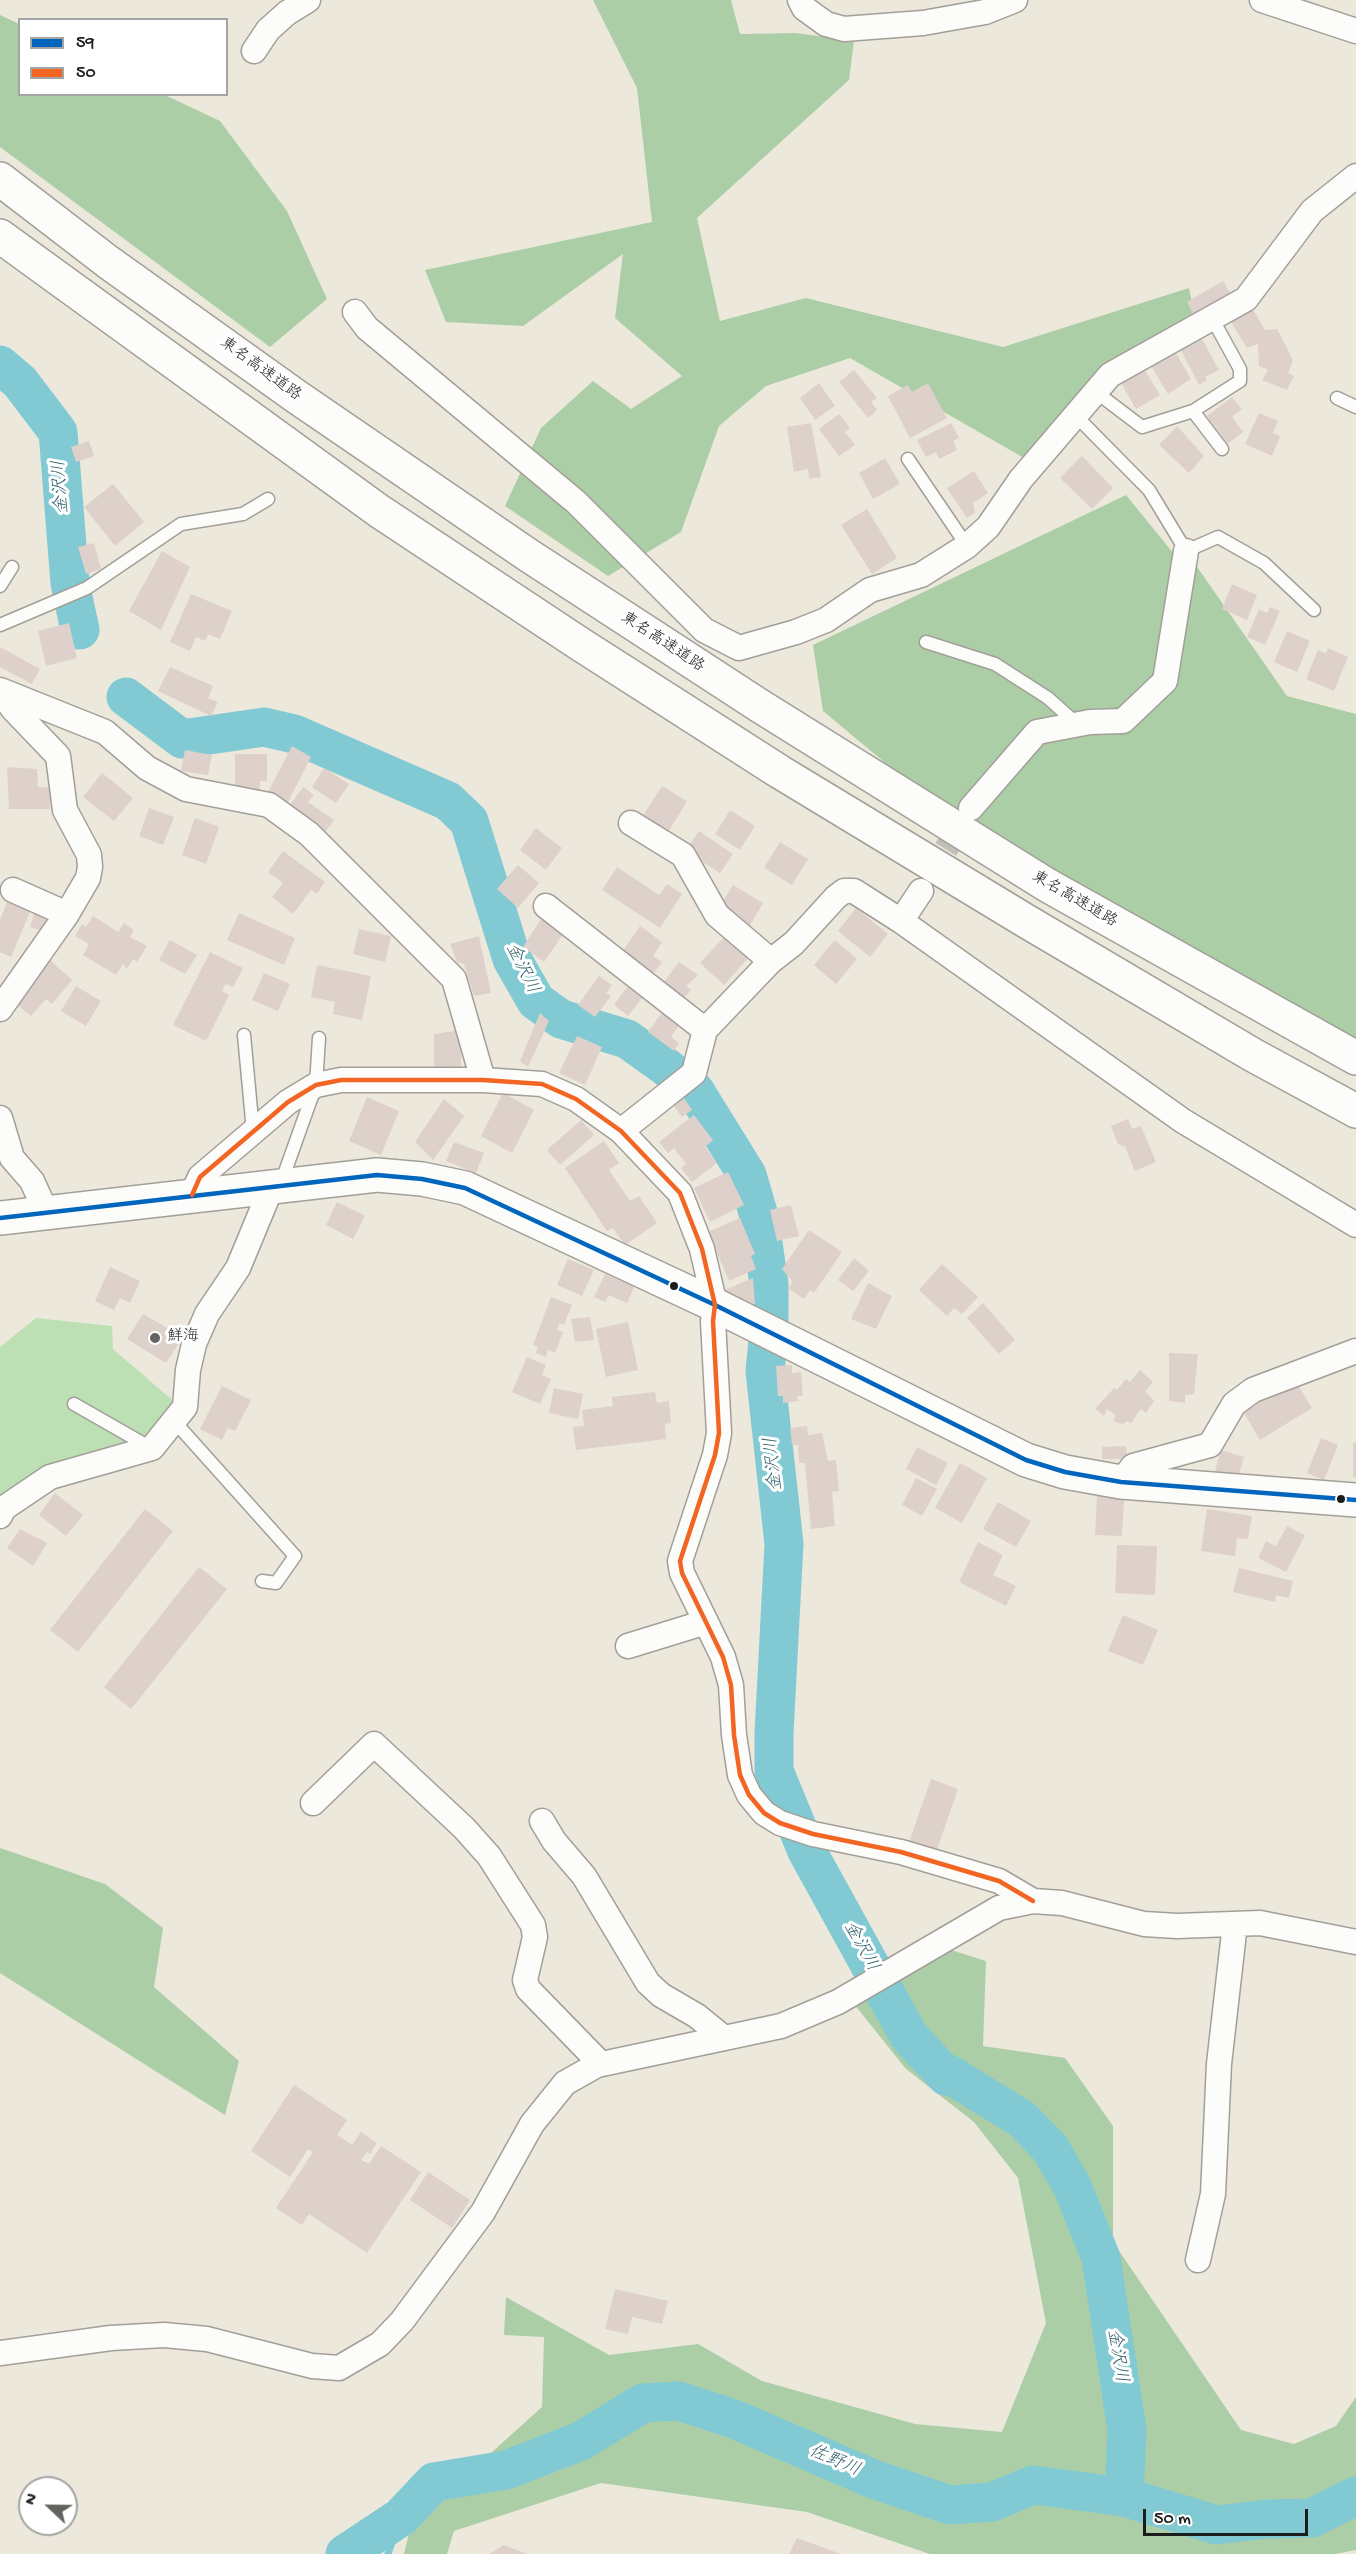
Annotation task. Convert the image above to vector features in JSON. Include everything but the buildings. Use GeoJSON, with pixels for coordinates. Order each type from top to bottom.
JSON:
{"type":"FeatureCollection","features":[{"type":"Feature","properties":{"kind":"main road","name":"東名高速道路"},"geometry":{"type":"LineString","coordinates":[[0,178],[108,262],[297,397],[528,555],[682,656],[1047,885],[1356,1058]]}},
{"type":"Feature","properties":{"kind":"main road"},"geometry":{"type":"LineString","coordinates":[[0,237],[379,511],[580,644],[780,772],[1026,921],[1253,1055],[1356,1110]]}},
{"type":"Feature","properties":{"kind":"main road"},"geometry":{"type":"LineString","coordinates":[[0,1218],[376,1175],[422,1179],[465,1188],[715,1305],[1026,1460],[1065,1473],[1121,1482],[1356,1500]]}},
{"type":"Feature","properties":{"kind":"street"},"geometry":{"type":"LineString","coordinates":[[255,51],[268,30],[287,13],[308,0]]}},
{"type":"Feature","properties":{"kind":"street"},"geometry":{"type":"LineString","coordinates":[[800,0],[804,8],[826,24],[844,29],[923,23],[985,12],[1015,0]]}},
{"type":"Feature","properties":{"kind":"street"},"geometry":{"type":"LineString","coordinates":[[1262,0],[1356,31]]}},
{"type":"Feature","properties":{"kind":"street"},"geometry":{"type":"LineString","coordinates":[[355,312],[367,328],[576,502],[704,630],[739,648],[796,632],[826,620],[870,590],[921,575],[968,546],[988,527],[1021,479],[1110,375],[1246,299],[1312,211],[1356,176]]}},
{"type":"Feature","properties":{"kind":"street"},"geometry":{"type":"LineString","coordinates":[[971,808],[1037,732],[1077,724],[1123,721],[1165,681],[1186,551]]}},
{"type":"Feature","properties":{"kind":"street"},"geometry":{"type":"LineString","coordinates":[[0,690],[13,709],[58,756],[65,810],[89,855],[88,878],[67,914],[0,1010]]}},
{"type":"Feature","properties":{"kind":"street"},"geometry":{"type":"LineString","coordinates":[[0,690],[105,732],[147,768],[186,789],[269,805],[309,834],[454,979],[483,1080]]}},
{"type":"Feature","properties":{"kind":"street"},"geometry":{"type":"LineString","coordinates":[[632,823],[683,855],[717,915],[771,961]]}},
{"type":"Feature","properties":{"kind":"street"},"geometry":{"type":"LineString","coordinates":[[13,890],[67,914]]}},
{"type":"Feature","properties":{"kind":"street"},"geometry":{"type":"LineString","coordinates":[[621,1131],[693,1073],[705,1030],[771,961],[794,943],[844,891],[854,891],[901,921],[1183,1121],[1356,1225]]}},
{"type":"Feature","properties":{"kind":"street"},"geometry":{"type":"LineString","coordinates":[[901,921],[921,891]]}},
{"type":"Feature","properties":{"kind":"street"},"geometry":{"type":"LineString","coordinates":[[546,906],[705,1030]]}},
{"type":"Feature","properties":{"kind":"street"},"geometry":{"type":"LineString","coordinates":[[192,1195],[200,1177],[288,1102],[316,1085],[341,1080],[483,1080],[542,1084],[576,1099],[621,1131],[680,1193],[702,1250],[715,1305],[713,1321],[719,1433],[715,1455],[680,1560],[682,1573],[723,1657],[731,1685],[734,1735],[740,1775],[749,1795],[764,1813],[780,1823],[813,1834],[901,1852],[999,1881],[1033,1901]]}},
{"type":"Feature","properties":{"kind":"street"},"geometry":{"type":"LineString","coordinates":[[0,1118],[12,1158],[32,1181],[46,1212]]}},
{"type":"Feature","properties":{"kind":"street"},"geometry":{"type":"LineString","coordinates":[[0,1515],[4,1508],[50,1477],[152,1448],[184,1407],[188,1370],[207,1314],[237,1269],[276,1185]]}},
{"type":"Feature","properties":{"kind":"street"},"geometry":{"type":"LineString","coordinates":[[1121,1482],[1133,1466],[1210,1445],[1234,1404],[1253,1390],[1356,1351]]}},
{"type":"Feature","properties":{"kind":"street"},"geometry":{"type":"LineString","coordinates":[[628,1646],[706,1622]]}},
{"type":"Feature","properties":{"kind":"street"},"geometry":{"type":"LineString","coordinates":[[313,1803],[374,1744],[464,1828],[489,1856],[533,1925],[535,1937],[525,1980],[528,1989],[601,2064]]}},
{"type":"Feature","properties":{"kind":"street"},"geometry":{"type":"LineString","coordinates":[[542,1821],[554,1841],[584,1876],[648,1983],[661,1995],[698,2016],[724,2038]]}},
{"type":"Feature","properties":{"kind":"street"},"geometry":{"type":"LineString","coordinates":[[0,2353],[111,2338],[164,2335],[207,2339],[312,2366],[339,2368],[356,2361],[380,2344],[402,2321],[483,2212],[532,2124],[565,2083],[601,2064],[781,2026],[838,2002],[999,1908],[1033,1901],[1062,1903],[1144,1924],[1260,1923],[1356,1942]]}},
{"type":"Feature","properties":{"kind":"street"},"geometry":{"type":"LineString","coordinates":[[1198,2260],[1213,2194],[1219,2064],[1235,1924]]}},
{"type":"Feature","properties":{"kind":"lane"},"geometry":{"type":"LineString","coordinates":[[1096,392],[1142,427],[1193,411],[1240,381],[1240,369],[1212,318]]}},
{"type":"Feature","properties":{"kind":"lane"},"geometry":{"type":"LineString","coordinates":[[1337,398],[1356,407]]}},
{"type":"Feature","properties":{"kind":"lane"},"geometry":{"type":"LineString","coordinates":[[1193,411],[1222,449]]}},
{"type":"Feature","properties":{"kind":"lane"},"geometry":{"type":"LineString","coordinates":[[1076,416],[1149,490],[1186,551],[1218,537],[1264,563],[1314,610]]}},
{"type":"Feature","properties":{"kind":"lane"},"geometry":{"type":"LineString","coordinates":[[908,459],[968,546]]}},
{"type":"Feature","properties":{"kind":"lane"},"geometry":{"type":"LineString","coordinates":[[0,625],[87,588],[181,524],[243,514],[268,499]]}},
{"type":"Feature","properties":{"kind":"lane"},"geometry":{"type":"LineString","coordinates":[[0,586],[12,567]]}},
{"type":"Feature","properties":{"kind":"lane"},"geometry":{"type":"LineString","coordinates":[[926,642],[995,664],[1041,693],[1077,724]]}},
{"type":"Feature","properties":{"kind":"lane"},"geometry":{"type":"LineString","coordinates":[[244,1035],[253,1131]]}},
{"type":"Feature","properties":{"kind":"lane"},"geometry":{"type":"LineString","coordinates":[[276,1185],[316,1085],[319,1038]]}},
{"type":"Feature","properties":{"kind":"lane"},"geometry":{"type":"LineString","coordinates":[[74,1404],[152,1448]]}},
{"type":"Feature","properties":{"kind":"lane"},"geometry":{"type":"LineString","coordinates":[[174,1421],[295,1556],[276,1583],[262,1581]]}},
{"type":"Feature","properties":{"kind":"green space"},"geometry":{"type":"Polygon","coordinates":[[[593,0],[731,0],[740,34],[796,33],[854,41],[849,80],[697,218],[720,321],[806,298],[1003,347],[1189,288],[1194,312],[1098,377],[1024,458],[850,358],[766,386],[719,426],[681,532],[608,576],[505,506],[541,428],[593,381],[631,409],[682,376],[615,318],[623,254],[523,326],[446,322],[425,270],[652,222],[637,88],[593,0]]]}},
{"type":"Feature","properties":{"kind":"green space"},"geometry":{"type":"Polygon","coordinates":[[[0,15],[18,24],[18,96],[167,96],[220,121],[287,211],[327,299],[270,347],[0,147],[0,15]]]}},
{"type":"Feature","properties":{"kind":"green space"},"geometry":{"type":"Polygon","coordinates":[[[1126,495],[1174,554],[1186,551],[1287,696],[1356,714],[1356,1043],[944,812],[823,711],[813,645],[1126,495]]]}},
{"type":"Feature","properties":{"kind":"green space"},"geometry":{"type":"Polygon","coordinates":[[[36,1318],[112,1326],[113,1349],[178,1405],[150,1439],[0,1498],[0,1347],[36,1318]]]}},
{"type":"Feature","properties":{"kind":"green space"},"geometry":{"type":"Polygon","coordinates":[[[0,1848],[105,1884],[163,1928],[154,1987],[239,2061],[225,2115],[0,1973],[0,1848]]]}},
{"type":"Feature","properties":{"kind":"green space"},"geometry":{"type":"Polygon","coordinates":[[[951,1950],[986,1961],[983,2046],[1065,2058],[1113,2126],[1113,2242],[1241,2430],[1294,2444],[1336,2426],[1356,2397],[1356,2550],[1335,2554],[930,2554],[807,2512],[601,2483],[454,2531],[447,2554],[404,2554],[411,2525],[542,2407],[544,2337],[504,2335],[506,2297],[609,2355],[698,2344],[762,2381],[915,2424],[1002,2432],[1046,2323],[1018,2178],[974,2122],[906,2069],[854,2004],[951,1950]]]}},
{"type":"Feature","properties":{"kind":"waterway","name":"金沢川"},"geometry":{"type":"LineString","coordinates":[[0,365],[20,382],[58,432],[70,583],[80,630]]}},
{"type":"Feature","properties":{"kind":"waterway","name":"金沢川"},"geometry":{"type":"LineString","coordinates":[[126,697],[182,739],[264,727],[294,734],[448,801],[469,821],[512,959],[536,1001],[561,1019],[627,1039],[666,1067],[695,1091],[747,1175],[759,1216],[769,1284],[769,1331],[765,1371],[784,1544],[774,1771],[807,1851],[909,2036],[946,2076],[949,2074],[1022,2119],[1050,2148],[1072,2186],[1101,2258],[1127,2430],[1124,2497]]}},
{"type":"Feature","properties":{"kind":"waterway","name":"佐野川"},"geometry":{"type":"LineString","coordinates":[[345,2554],[401,2517],[434,2482],[506,2470],[581,2441],[643,2403],[679,2401],[734,2419],[873,2479],[950,2505],[992,2502],[1033,2485],[1124,2497],[1217,2525],[1267,2519],[1312,2518],[1356,2496]]}},
{"type":"Feature","properties":{"kind":"waterway"},"geometry":{"type":"LineString","coordinates":[[388,2554],[401,2517]]}},
{"type":"Feature","properties":{"kind":"tunnel"},"geometry":{"type":"LineString","coordinates":[[927,880],[967,815]]}},
{"type":"Feature","properties":{"kind":"transit line","name":"50"},"geometry":{"type":"LineString","coordinates":[[192,1195],[200,1177],[288,1102],[316,1085],[341,1080],[483,1080],[542,1084],[576,1099],[621,1131],[680,1193],[702,1249],[715,1305],[713,1321],[719,1433],[715,1455],[680,1561],[682,1573],[723,1657],[731,1685],[734,1735],[740,1775],[749,1795],[764,1813],[780,1823],[813,1834],[901,1852],[999,1881],[1033,1901]]}},
{"type":"Feature","properties":{"kind":"transit line","name":"59"},"geometry":{"type":"LineString","coordinates":[[0,1218],[377,1175],[422,1179],[465,1188],[715,1305],[1026,1460],[1065,1472],[1121,1482],[1356,1500]]}},
{"type":"Feature","properties":{"kind":"place","name":"鮮海"},"geometry":{"type":"Point","coordinates":[155,1338]}}]}
